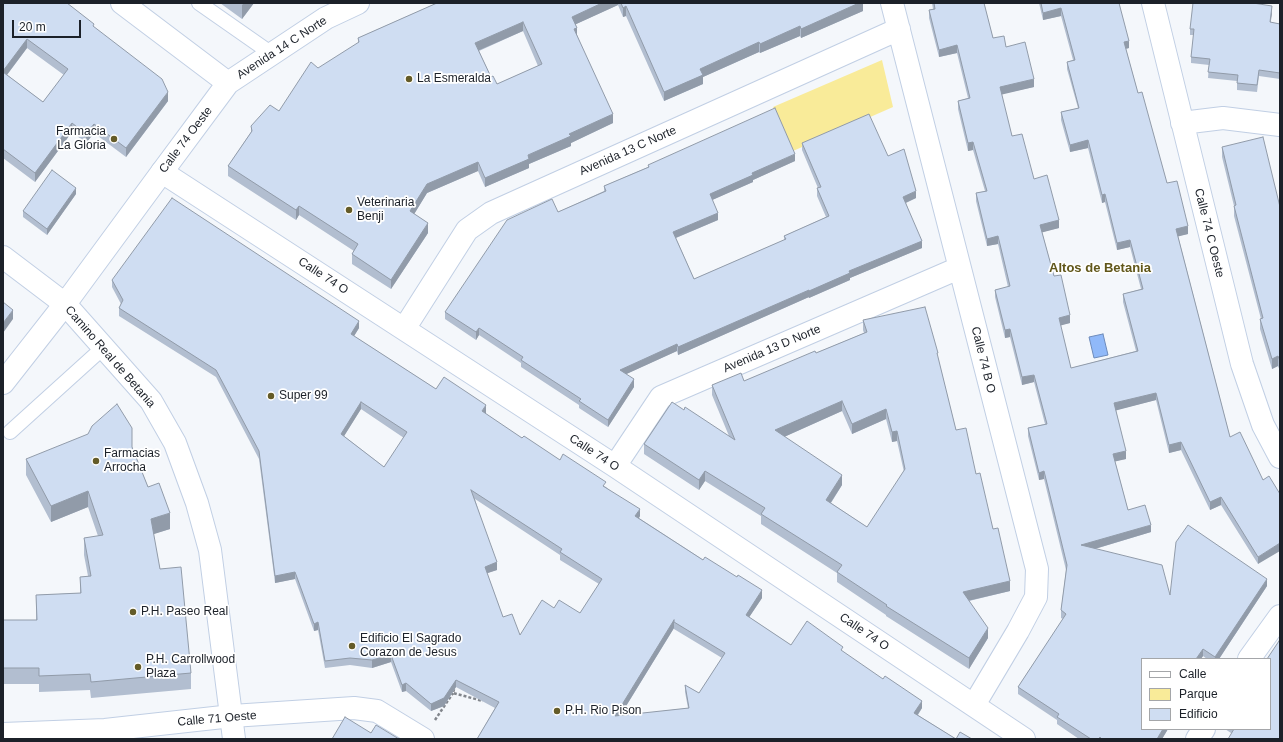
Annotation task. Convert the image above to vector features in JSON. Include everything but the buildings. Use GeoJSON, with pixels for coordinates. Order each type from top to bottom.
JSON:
{"type":"FeatureCollection","features":[{"type":"Feature","properties":{"kind":"street"},"geometry":{"type":"LineString","coordinates":[[122,3],[228,83]]}},
{"type":"Feature","properties":{"kind":"street","name":"Avenida 14 C Norte"},"geometry":{"type":"LineString","coordinates":[[228,83],[326,18],[358,3]]}},
{"type":"Feature","properties":{"kind":"street","name":"Calle 74 B O"},"geometry":{"type":"LineString","coordinates":[[892,3],[1037,569],[1036,597],[1018,631],[974,705]]}},
{"type":"Feature","properties":{"kind":"street","name":"Calle 74 C Oeste"},"geometry":{"type":"LineString","coordinates":[[1152,3],[1242,364],[1263,425],[1280,457]]}},
{"type":"Feature","properties":{"kind":"street","name":"Avenida 13 C Norte"},"geometry":{"type":"LineString","coordinates":[[404,329],[467,230],[491,213],[899,29]]}},
{"type":"Feature","properties":{"kind":"street","name":"Calle 74 Oeste"},"geometry":{"type":"LineString","coordinates":[[3,383],[65,304],[228,83]]}},
{"type":"Feature","properties":{"kind":"street"},"geometry":{"type":"LineString","coordinates":[[1182,123],[1223,118],[1280,125]]}},
{"type":"Feature","properties":{"kind":"street","name":"Calle 74 O"},"geometry":{"type":"LineString","coordinates":[[162,172],[615,466],[1024,739]]}},
{"type":"Feature","properties":{"kind":"street","name":"Camino Real de Betania"},"geometry":{"type":"LineString","coordinates":[[3,257],[65,304],[151,401],[175,443],[197,503],[210,550],[234,739]]}},
{"type":"Feature","properties":{"kind":"street","name":"Avenida 13 D Norte"},"geometry":{"type":"LineString","coordinates":[[615,466],[661,397],[959,268]]}},
{"type":"Feature","properties":{"kind":"street"},"geometry":{"type":"LineString","coordinates":[[1250,658],[1280,616]]}},
{"type":"Feature","properties":{"kind":"street","name":"Calle 71 Oeste"},"geometry":{"type":"LineString","coordinates":[[3,734],[105,730],[232,716],[354,708],[377,710],[428,731]]}},
{"type":"Feature","properties":{"kind":"street"},"geometry":{"type":"LineString","coordinates":[[1197,739],[1203,730]]}},
{"type":"Feature","properties":{"kind":"lane"},"geometry":{"type":"LineString","coordinates":[[199,3],[272,54]]}},
{"type":"Feature","properties":{"kind":"lane"},"geometry":{"type":"LineString","coordinates":[[10,432],[104,347]]}},
{"type":"Feature","properties":{"kind":"path"},"geometry":{"type":"LineString","coordinates":[[428,731],[453,693],[454,684]]}},
{"type":"Feature","properties":{"kind":"path"},"geometry":{"type":"LineString","coordinates":[[453,693],[488,702]]}},
{"type":"Feature","properties":{"kind":"green space"},"geometry":{"type":"Polygon","coordinates":[[[882,60],[893,107],[793,151],[773,107],[882,60]]]}},
{"type":"Feature","properties":{"kind":"water"},"geometry":{"type":"Polygon","coordinates":[[[1103,334],[1108,355],[1094,358],[1089,337],[1103,334]]]}},
{"type":"Feature","properties":{"kind":"place","name":"La Esmeralda"},"geometry":{"type":"Point","coordinates":[409,79]}},
{"type":"Feature","properties":{"kind":"place","name":"Farmacia La Gloria"},"geometry":{"type":"Point","coordinates":[114,139]}},
{"type":"Feature","properties":{"kind":"place","name":"Veterinaria Benji"},"geometry":{"type":"Point","coordinates":[349,210]}},
{"type":"Feature","properties":{"kind":"place","name":"Super 99"},"geometry":{"type":"Point","coordinates":[271,396]}},
{"type":"Feature","properties":{"kind":"place","name":"Farmacias Arrocha"},"geometry":{"type":"Point","coordinates":[96,461]}},
{"type":"Feature","properties":{"kind":"place","name":"P.H. Paseo Real"},"geometry":{"type":"Point","coordinates":[133,612]}},
{"type":"Feature","properties":{"kind":"place","name":"Edificio El Sagrado Corazon de Jesus"},"geometry":{"type":"Point","coordinates":[352,646]}},
{"type":"Feature","properties":{"kind":"place","name":"P.H. Carrollwood Plaza"},"geometry":{"type":"Point","coordinates":[138,667]}},
{"type":"Feature","properties":{"kind":"place","name":"P.H. Rio Pison"},"geometry":{"type":"Point","coordinates":[557,711]}},
{"type":"Feature","properties":{"kind":"district","name":"Altos de Betania"},"geometry":{"type":"Point","coordinates":[1100,268]}}]}
